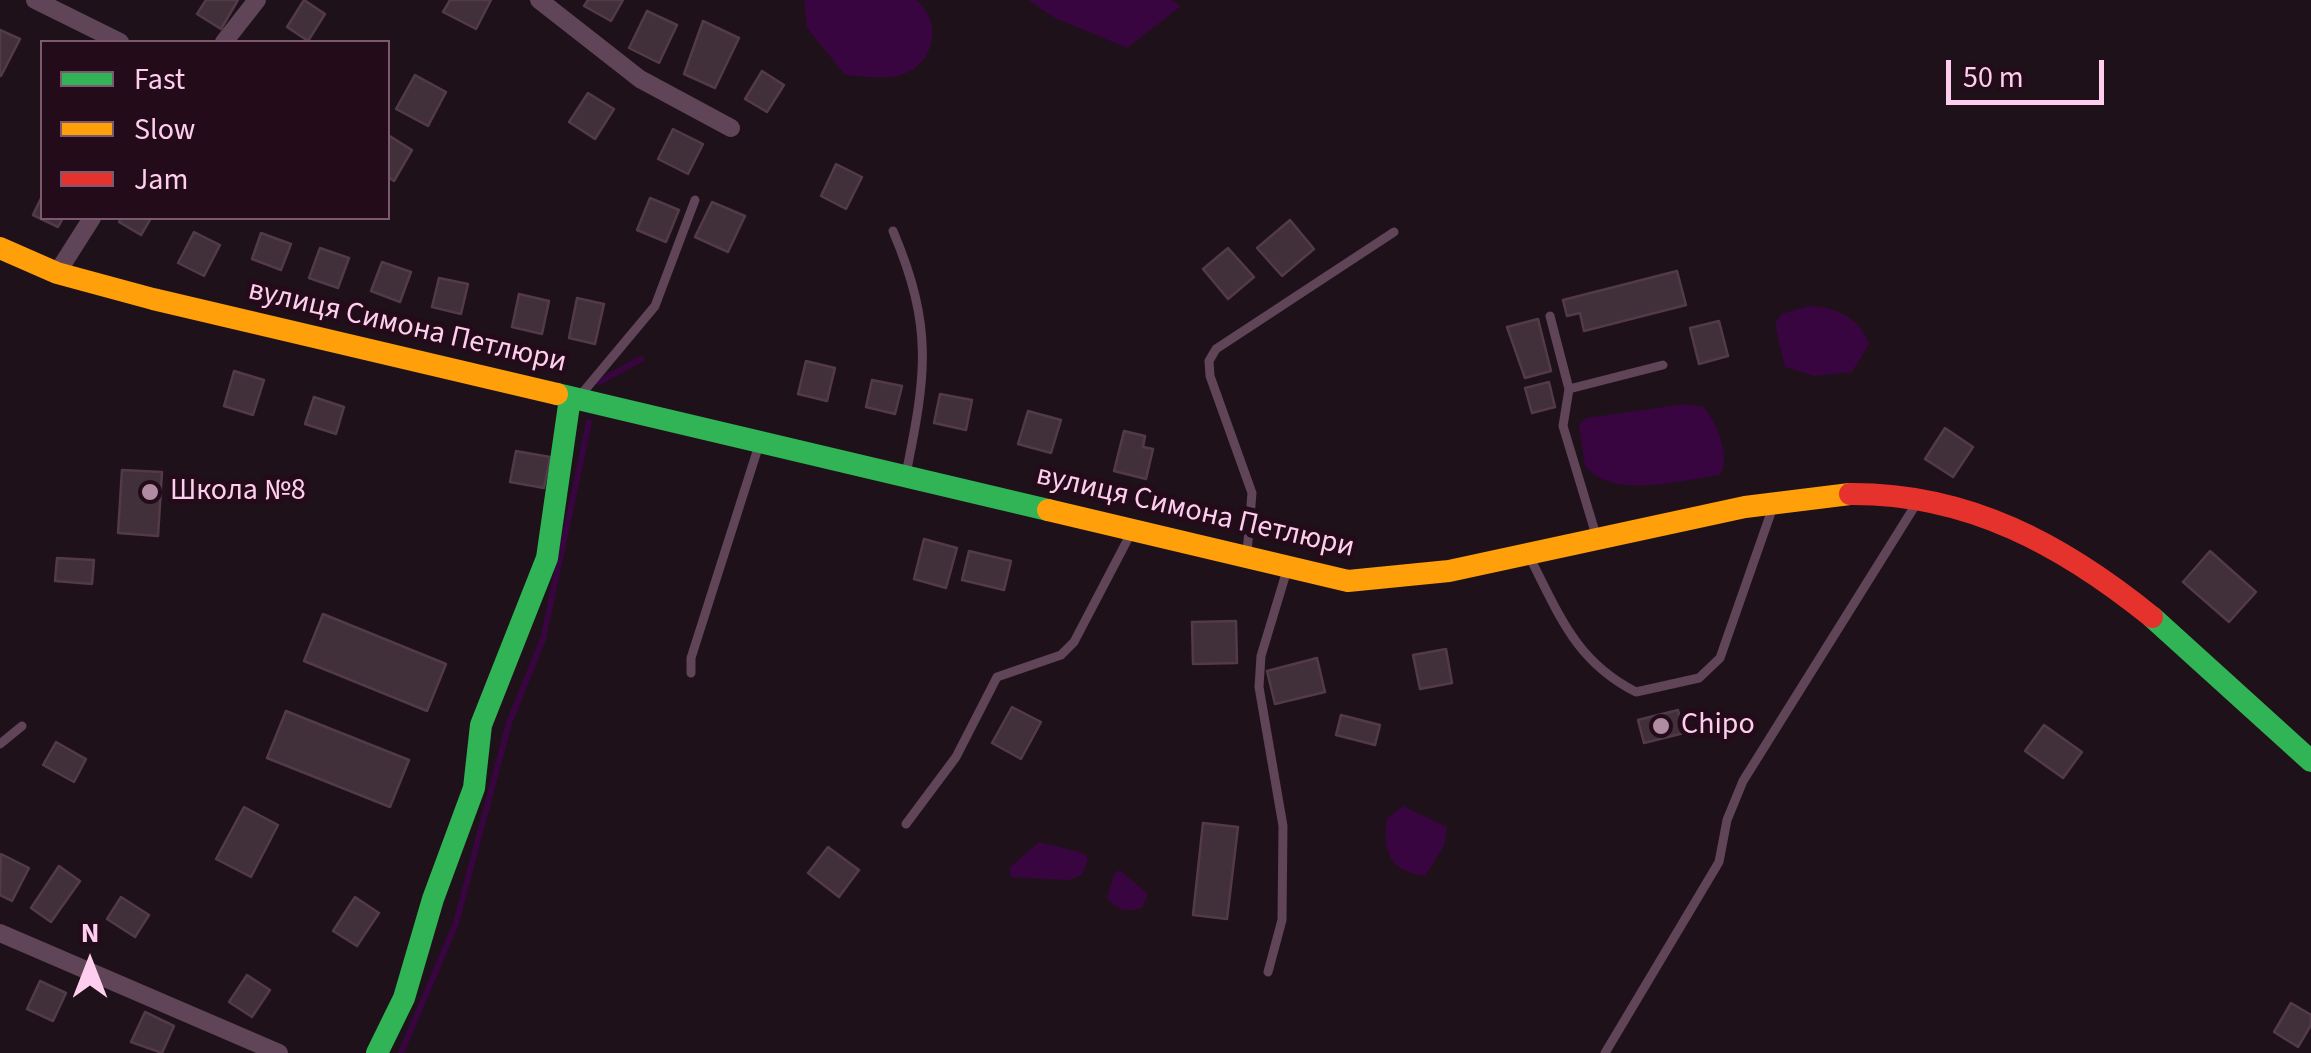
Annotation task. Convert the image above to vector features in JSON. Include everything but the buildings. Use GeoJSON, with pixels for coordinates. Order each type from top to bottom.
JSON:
{"type":"FeatureCollection","features":[{"type":"Feature","properties":{"kind":"main road","name":"вулиця Симона Петлюри"},"geometry":{"type":"LineString","coordinates":[[0,248],[57,273],[1287,570],[1348,581],[1395,581],[1774,503],[1877,494],[1920,498],[1990,517],[2069,554],[2116,586],[2311,761]]}},
{"type":"Feature","properties":{"kind":"main road"},"geometry":{"type":"LineString","coordinates":[[377,1053],[404,998],[474,788],[481,725],[547,558],[574,398]]}},
{"type":"Feature","properties":{"kind":"street"},"geometry":{"type":"LineString","coordinates":[[35,0],[116,40]]}},
{"type":"Feature","properties":{"kind":"street"},"geometry":{"type":"LineString","coordinates":[[226,40],[258,0]]}},
{"type":"Feature","properties":{"kind":"street"},"geometry":{"type":"LineString","coordinates":[[539,0],[640,78],[732,128]]}},
{"type":"Feature","properties":{"kind":"street"},"geometry":{"type":"LineString","coordinates":[[57,273],[91,220]]}},
{"type":"Feature","properties":{"kind":"street"},"geometry":{"type":"LineString","coordinates":[[0,933],[278,1053]]}},
{"type":"Feature","properties":{"kind":"lane"},"geometry":{"type":"LineString","coordinates":[[574,398],[655,306],[695,200]]}},
{"type":"Feature","properties":{"kind":"lane"},"geometry":{"type":"LineString","coordinates":[[893,231],[916,285],[926,378],[905,477]]}},
{"type":"Feature","properties":{"kind":"lane"},"geometry":{"type":"LineString","coordinates":[[1247,560],[1252,492],[1208,361],[1216,349],[1394,232]]}},
{"type":"Feature","properties":{"kind":"lane"},"geometry":{"type":"LineString","coordinates":[[1550,316],[1569,390],[1563,426],[1597,539]]}},
{"type":"Feature","properties":{"kind":"lane"},"geometry":{"type":"LineString","coordinates":[[1569,390],[1663,365]]}},
{"type":"Feature","properties":{"kind":"lane"},"geometry":{"type":"LineString","coordinates":[[691,673],[691,658],[760,442]]}},
{"type":"Feature","properties":{"kind":"lane"},"geometry":{"type":"LineString","coordinates":[[1605,1053],[1719,862],[1727,820],[1743,781],[1920,498]]}},
{"type":"Feature","properties":{"kind":"lane"},"geometry":{"type":"LineString","coordinates":[[1528,554],[1577,648],[1610,679],[1636,692],[1699,678],[1720,658],[1774,503]]}},
{"type":"Feature","properties":{"kind":"lane"},"geometry":{"type":"LineString","coordinates":[[906,824],[956,757],[997,677],[1061,655],[1074,642],[1131,532]]}},
{"type":"Feature","properties":{"kind":"lane"},"geometry":{"type":"LineString","coordinates":[[1268,972],[1282,920],[1283,826],[1258,688],[1261,656],[1287,570]]}},
{"type":"Feature","properties":{"kind":"lane"},"geometry":{"type":"LineString","coordinates":[[0,744],[22,726]]}},
{"type":"Feature","properties":{"kind":"shaded area"},"geometry":{"type":"Polygon","coordinates":[[[804,0],[916,0],[930,19],[932,41],[928,52],[922,62],[901,75],[845,75],[807,28],[804,0]]]}},
{"type":"Feature","properties":{"kind":"shaded area"},"geometry":{"type":"Polygon","coordinates":[[[1028,0],[1172,0],[1181,6],[1127,48],[1055,18],[1028,0]]]}},
{"type":"Feature","properties":{"kind":"shaded area"},"geometry":{"type":"Polygon","coordinates":[[[1809,306],[1845,315],[1865,335],[1869,344],[1852,372],[1815,376],[1785,367],[1775,324],[1781,314],[1809,306]]]}},
{"type":"Feature","properties":{"kind":"shaded area"},"geometry":{"type":"Polygon","coordinates":[[[1685,404],[1704,407],[1714,422],[1723,450],[1720,475],[1630,485],[1597,476],[1585,466],[1579,425],[1586,418],[1685,404]]]}},
{"type":"Feature","properties":{"kind":"shaded area"},"geometry":{"type":"Polygon","coordinates":[[[1403,806],[1447,827],[1444,846],[1425,876],[1403,869],[1387,850],[1387,818],[1403,806]]]}},
{"type":"Feature","properties":{"kind":"shaded area"},"geometry":{"type":"Polygon","coordinates":[[[1039,842],[1084,853],[1088,859],[1082,875],[1069,880],[1011,877],[1009,868],[1039,842]]]}},
{"type":"Feature","properties":{"kind":"shaded area"},"geometry":{"type":"Polygon","coordinates":[[[1120,870],[1148,894],[1142,908],[1123,909],[1107,898],[1114,874],[1120,870]]]}},
{"type":"Feature","properties":{"kind":"waterway"},"geometry":{"type":"LineString","coordinates":[[599,382],[641,359]]}},
{"type":"Feature","properties":{"kind":"waterway"},"geometry":{"type":"LineString","coordinates":[[401,1053],[456,923],[509,723],[543,639],[589,422]]}},
{"type":"Feature","properties":{"kind":"traffic: fast"},"geometry":{"type":"LineString","coordinates":[[557,394],[1048,510]]}},
{"type":"Feature","properties":{"kind":"traffic: fast"},"geometry":{"type":"LineString","coordinates":[[377,1053],[404,998],[433,899],[474,788],[481,725],[547,558],[570,398]]}},
{"type":"Feature","properties":{"kind":"traffic: fast"},"geometry":{"type":"LineString","coordinates":[[2152,617],[2311,761]]}},
{"type":"Feature","properties":{"kind":"traffic: slow"},"geometry":{"type":"LineString","coordinates":[[0,248],[57,273],[153,299],[557,394]]}},
{"type":"Feature","properties":{"kind":"traffic: slow"},"geometry":{"type":"LineString","coordinates":[[1048,510],[1348,581],[1449,571],[1745,507],[1850,494]]}},
{"type":"Feature","properties":{"kind":"traffic: jam"},"geometry":{"type":"LineString","coordinates":[[1850,494],[1934,503],[2012,528],[2084,567],[2152,617]]}},
{"type":"Feature","properties":{"kind":"place","name":"Школа №8"},"geometry":{"type":"Point","coordinates":[150,492]}},
{"type":"Feature","properties":{"kind":"place","name":"Chipo"},"geometry":{"type":"Point","coordinates":[1661,726]}}]}
